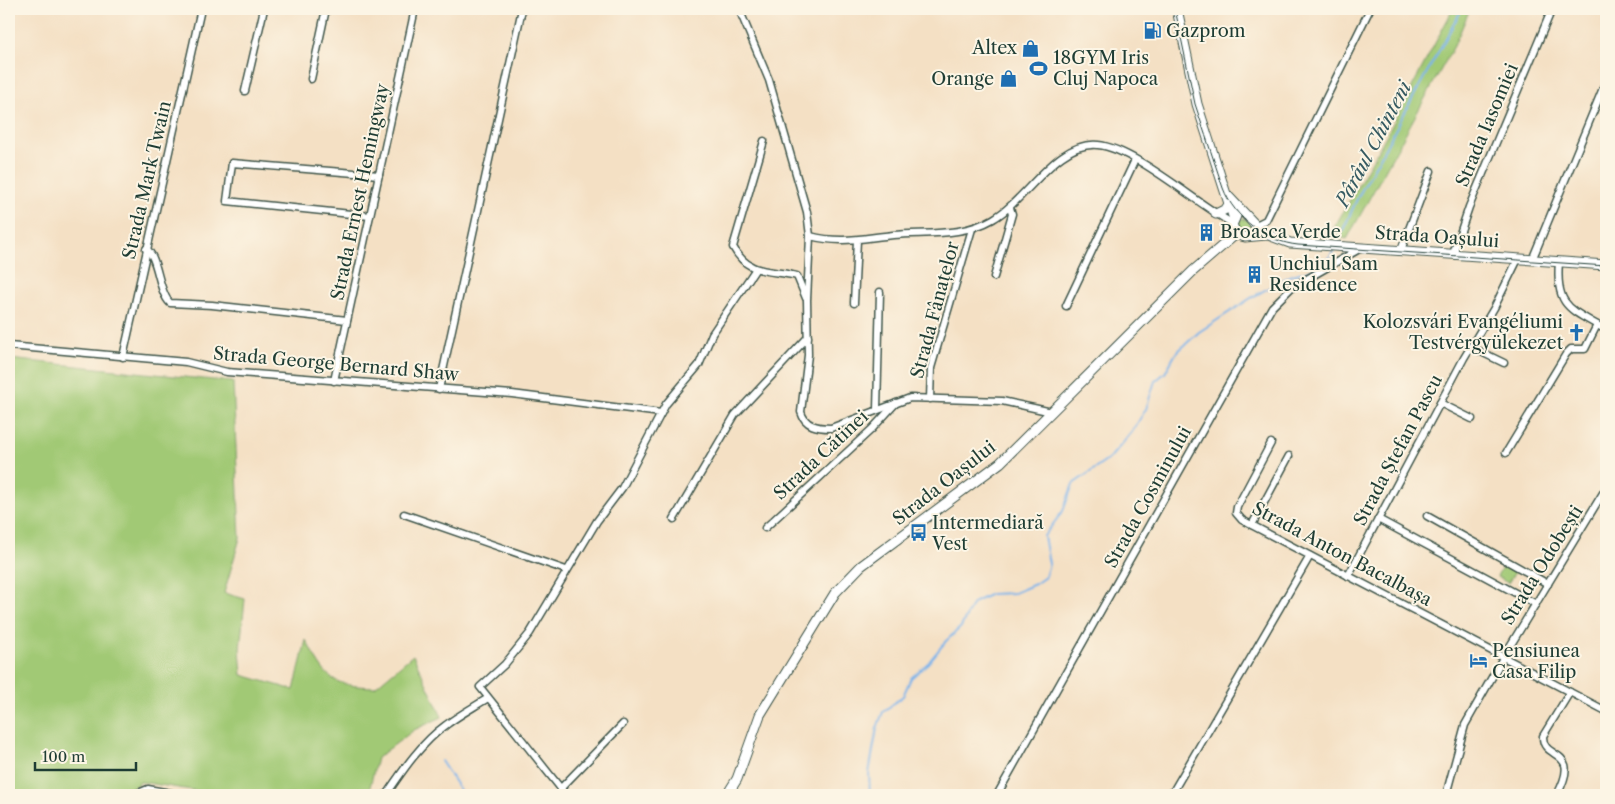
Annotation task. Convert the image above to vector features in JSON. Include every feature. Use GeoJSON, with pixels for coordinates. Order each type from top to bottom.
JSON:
{"type":"FeatureCollection","features":[{"type":"Feature","properties":{"kind":"main road"},"geometry":{"type":"LineString","coordinates":[[1177,9],[1197,104],[1229,200],[1236,234],[1242,237],[1248,236],[1254,232],[1256,225],[1229,200]]}},
{"type":"Feature","properties":{"kind":"main road"},"geometry":{"type":"LineString","coordinates":[[1216,214],[1226,209],[1229,200]]}},
{"type":"Feature","properties":{"kind":"main road"},"geometry":{"type":"LineString","coordinates":[[1233,221],[1243,213]]}},
{"type":"Feature","properties":{"kind":"main road","name":"Strada Oașului"},"geometry":{"type":"LineString","coordinates":[[1256,225],[1266,235]]}},
{"type":"Feature","properties":{"kind":"main road","name":"Strada Oașului"},"geometry":{"type":"LineString","coordinates":[[727,795],[737,779],[760,715],[835,593],[861,566],[1000,463],[1193,271],[1236,234]]}},
{"type":"Feature","properties":{"kind":"main road","name":"Strada Oașului"},"geometry":{"type":"LineString","coordinates":[[1248,236],[1266,235],[1283,241],[1350,248],[1606,265]]}},
{"type":"Feature","properties":{"kind":"street","name":"Strada Mark Twain"},"geometry":{"type":"LineString","coordinates":[[123,357],[201,9]]}},
{"type":"Feature","properties":{"kind":"street"},"geometry":{"type":"LineString","coordinates":[[245,91],[264,9]]}},
{"type":"Feature","properties":{"kind":"street"},"geometry":{"type":"LineString","coordinates":[[311,80],[326,9]]}},
{"type":"Feature","properties":{"kind":"street","name":"Strada Ernest Hemingway"},"geometry":{"type":"LineString","coordinates":[[334,381],[415,9]]}},
{"type":"Feature","properties":{"kind":"street"},"geometry":{"type":"LineString","coordinates":[[439,390],[522,9]]}},
{"type":"Feature","properties":{"kind":"street"},"geometry":{"type":"LineString","coordinates":[[739,9],[769,80],[807,212],[810,236],[807,300],[808,337],[801,412],[804,419],[817,428],[831,428],[910,398],[1002,401],[1052,412]]}},
{"type":"Feature","properties":{"kind":"street"},"geometry":{"type":"LineString","coordinates":[[1256,225],[1266,220],[1370,9]]}},
{"type":"Feature","properties":{"kind":"street","name":"Strada Iasomiei"},"geometry":{"type":"LineString","coordinates":[[1453,254],[1469,207],[1552,9]]}},
{"type":"Feature","properties":{"kind":"street"},"geometry":{"type":"LineString","coordinates":[[1532,260],[1606,81]]}},
{"type":"Feature","properties":{"kind":"street"},"geometry":{"type":"LineString","coordinates":[[764,141],[733,247],[739,258],[754,270],[797,276],[807,300]]}},
{"type":"Feature","properties":{"kind":"street","name":"Strada Fânațelor"},"geometry":{"type":"LineString","coordinates":[[810,236],[841,242],[894,235],[948,233],[972,229],[1010,208],[1046,168],[1070,151],[1087,145],[1112,147],[1135,160],[1216,214],[1233,221]]}},
{"type":"Feature","properties":{"kind":"street"},"geometry":{"type":"LineString","coordinates":[[1066,306],[1135,160]]}},
{"type":"Feature","properties":{"kind":"street"},"geometry":{"type":"LineString","coordinates":[[370,216],[227,200],[232,163],[379,175]]}},
{"type":"Feature","properties":{"kind":"street"},"geometry":{"type":"LineString","coordinates":[[1401,250],[1431,171]]}},
{"type":"Feature","properties":{"kind":"street"},"geometry":{"type":"LineString","coordinates":[[994,277],[1011,219],[1010,208]]}},
{"type":"Feature","properties":{"kind":"street","name":"Strada Fânațelor"},"geometry":{"type":"LineString","coordinates":[[930,399],[931,368],[972,229]]}},
{"type":"Feature","properties":{"kind":"street"},"geometry":{"type":"LineString","coordinates":[[854,302],[857,240]]}},
{"type":"Feature","properties":{"kind":"street","name":"Strada Cosminului"},"geometry":{"type":"LineString","coordinates":[[996,795],[1272,307],[1291,288],[1361,248]]}},
{"type":"Feature","properties":{"kind":"street"},"geometry":{"type":"LineString","coordinates":[[146,249],[151,254],[161,288],[170,304],[212,306],[347,320]]}},
{"type":"Feature","properties":{"kind":"street","name":"Strada Ștefan Pascu"},"geometry":{"type":"LineString","coordinates":[[1348,576],[1440,403],[1494,308],[1518,259]]}},
{"type":"Feature","properties":{"kind":"street"},"geometry":{"type":"LineString","coordinates":[[1560,262],[1562,300],[1570,308],[1606,330]]}},
{"type":"Feature","properties":{"kind":"street"},"geometry":{"type":"LineString","coordinates":[[566,795],[480,687],[505,664],[530,633],[597,521],[622,488],[660,414],[699,365],[712,334],[754,270]]}},
{"type":"Feature","properties":{"kind":"street"},"geometry":{"type":"LineString","coordinates":[[877,410],[880,292]]}},
{"type":"Feature","properties":{"kind":"street"},"geometry":{"type":"LineString","coordinates":[[1506,452],[1568,351],[1573,348],[1585,350],[1597,324]]}},
{"type":"Feature","properties":{"kind":"street"},"geometry":{"type":"LineString","coordinates":[[674,519],[735,415],[808,337]]}},
{"type":"Feature","properties":{"kind":"street","name":"Strada George Bernard Shaw"},"geometry":{"type":"LineString","coordinates":[[9,346],[186,362],[227,372],[439,390],[512,394],[660,414]]}},
{"type":"Feature","properties":{"kind":"street"},"geometry":{"type":"LineString","coordinates":[[1471,347],[1504,363]]}},
{"type":"Feature","properties":{"kind":"street","name":"Strada Cătinei"},"geometry":{"type":"LineString","coordinates":[[766,528],[872,429],[896,402]]}},
{"type":"Feature","properties":{"kind":"street"},"geometry":{"type":"LineString","coordinates":[[1440,403],[1472,419]]}},
{"type":"Feature","properties":{"kind":"street","name":"Strada Anton Bacalbașa"},"geometry":{"type":"LineString","coordinates":[[1271,443],[1237,507],[1238,516],[1310,556],[1606,711]]}},
{"type":"Feature","properties":{"kind":"street"},"geometry":{"type":"LineString","coordinates":[[1252,525],[1289,456]]}},
{"type":"Feature","properties":{"kind":"street","name":"Strada Odobești"},"geometry":{"type":"LineString","coordinates":[[1446,795],[1465,725],[1548,584],[1604,500],[1606,488]]}},
{"type":"Feature","properties":{"kind":"street"},"geometry":{"type":"LineString","coordinates":[[404,514],[566,570]]}},
{"type":"Feature","properties":{"kind":"street"},"geometry":{"type":"LineString","coordinates":[[1427,516],[1548,584]]}},
{"type":"Feature","properties":{"kind":"street"},"geometry":{"type":"LineString","coordinates":[[1378,519],[1536,604]]}},
{"type":"Feature","properties":{"kind":"street"},"geometry":{"type":"LineString","coordinates":[[1171,795],[1310,556]]}},
{"type":"Feature","properties":{"kind":"street"},"geometry":{"type":"LineString","coordinates":[[1557,795],[1566,778],[1567,770],[1560,758],[1545,746],[1543,736],[1570,692]]}},
{"type":"Feature","properties":{"kind":"street"},"geometry":{"type":"LineString","coordinates":[[386,795],[408,764],[433,736],[445,725],[488,698]]}},
{"type":"Feature","properties":{"kind":"street"},"geometry":{"type":"LineString","coordinates":[[560,789],[623,724]]}},
{"type":"Feature","properties":{"kind":"street"},"geometry":{"type":"LineString","coordinates":[[134,795],[148,790],[181,795]]}},
{"type":"Feature","properties":{"kind":"green space"},"geometry":{"type":"Polygon","coordinates":[[[1453,9],[1470,9],[1454,46],[1347,239],[1330,235],[1391,127],[1453,9]]]}},
{"type":"Feature","properties":{"kind":"green space"},"geometry":{"type":"Polygon","coordinates":[[[1241,219],[1247,219],[1251,226],[1247,233],[1241,233],[1237,229],[1237,223],[1241,219]]]}},
{"type":"Feature","properties":{"kind":"green space"},"geometry":{"type":"Polygon","coordinates":[[[9,359],[233,382],[240,538],[224,593],[245,599],[240,649],[242,675],[294,690],[306,640],[319,664],[332,678],[348,685],[375,687],[413,655],[442,717],[414,730],[377,758],[368,795],[223,795],[141,782],[122,795],[9,795],[9,359]]]}},
{"type":"Feature","properties":{"kind":"green space"},"geometry":{"type":"Polygon","coordinates":[[[1503,566],[1515,572],[1508,583],[1497,577],[1503,566]]]}},
{"type":"Feature","properties":{"kind":"waterway","name":"Pârâul Chinteni"},"geometry":{"type":"LineString","coordinates":[[1337,243],[1358,197],[1462,9]]}},
{"type":"Feature","properties":{"kind":"waterway","name":"Pârâul Chinteni"},"geometry":{"type":"LineString","coordinates":[[870,795],[869,773],[877,728],[883,712],[903,696],[911,678],[928,663],[946,641],[961,627],[973,603],[991,594],[1014,593],[1035,584],[1045,577],[1049,564],[1044,536],[1063,511],[1073,484],[1109,459],[1132,432],[1146,409],[1155,381],[1165,373],[1176,353],[1199,332],[1251,298],[1289,276],[1314,269],[1326,262],[1334,250]]}},
{"type":"Feature","properties":{"kind":"waterway"},"geometry":{"type":"LineString","coordinates":[[441,761],[463,795]]}},
{"type":"Feature","properties":{"kind":"tram line"},"geometry":{"type":"LineString","coordinates":[[1175,9],[1195,104],[1223,188],[1228,199],[1243,218],[1264,234],[1286,243],[1298,245],[1606,266]]}},
{"type":"Feature","properties":{"kind":"place","name":"Gazprom"},"geometry":{"type":"Point","coordinates":[1152,31]}},
{"type":"Feature","properties":{"kind":"place","name":"Altex"},"geometry":{"type":"Point","coordinates":[1031,48]}},
{"type":"Feature","properties":{"kind":"place","name":"18GYM Iris Cluj Napoca"},"geometry":{"type":"Point","coordinates":[1039,68]}},
{"type":"Feature","properties":{"kind":"place","name":"Orange"},"geometry":{"type":"Point","coordinates":[1008,79]}},
{"type":"Feature","properties":{"kind":"place","name":"Broasca Verde"},"geometry":{"type":"Point","coordinates":[1206,232]}},
{"type":"Feature","properties":{"kind":"place","name":"Unchiul Sam Residence"},"geometry":{"type":"Point","coordinates":[1255,274]}},
{"type":"Feature","properties":{"kind":"place","name":"Kolozsvári Evangéliumi Testvérgyülekezet"},"geometry":{"type":"Point","coordinates":[1577,332]}},
{"type":"Feature","properties":{"kind":"place","name":"Intermediară Vest"},"geometry":{"type":"Point","coordinates":[918,533]}},
{"type":"Feature","properties":{"kind":"place","name":"Pensiunea Casa Filip"},"geometry":{"type":"Point","coordinates":[1478,661]}}]}
